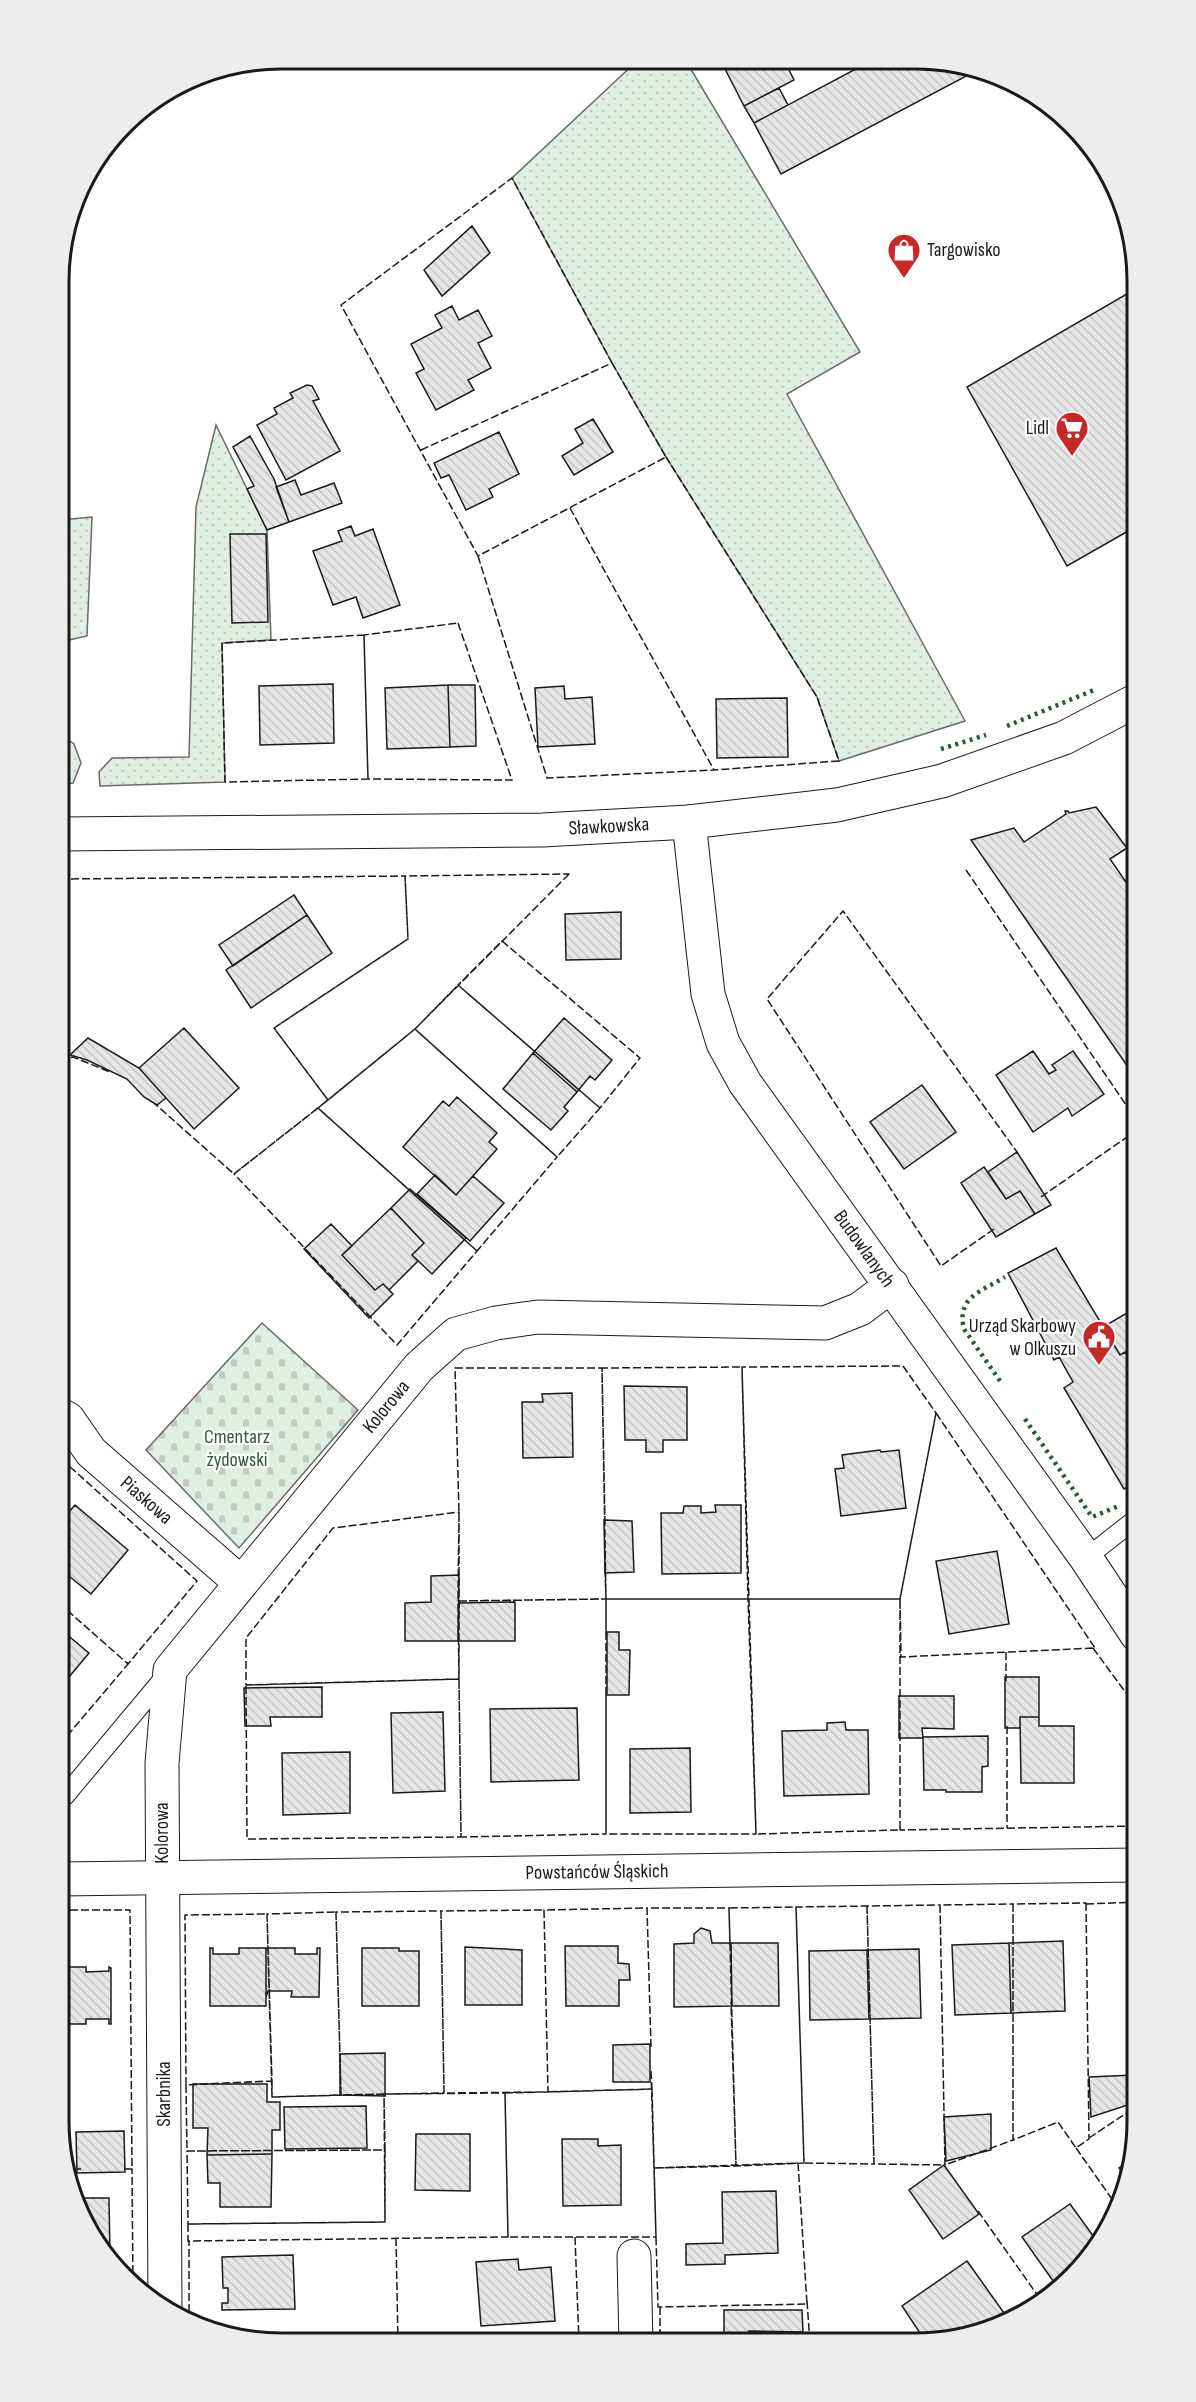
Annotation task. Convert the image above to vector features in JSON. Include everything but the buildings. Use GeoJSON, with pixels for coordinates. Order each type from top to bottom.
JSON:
{"type":"FeatureCollection","features":[{"type":"Feature","properties":{"kind":"street","name":"Sławkowska"},"geometry":{"type":"LineString","coordinates":[[69,834],[542,830],[689,822],[837,805],[942,781],[1064,738],[1127,705]]}},
{"type":"Feature","properties":{"kind":"street","name":"Budowlanych"},"geometry":{"type":"LineString","coordinates":[[689,822],[708,994],[723,1043],[780,1134],[892,1285],[1086,1558],[1127,1620]]}},
{"type":"Feature","properties":{"kind":"street","name":"Kolorowa"},"geometry":{"type":"LineString","coordinates":[[163,1879],[162,1763],[170,1670],[419,1366],[456,1334],[496,1323],[538,1317],[825,1323],[860,1309],[892,1285]]}},
{"type":"Feature","properties":{"kind":"street","name":"Piaskowa"},"geometry":{"type":"LineString","coordinates":[[69,1420],[91,1452],[242,1583]]}},
{"type":"Feature","properties":{"kind":"street","name":"Powstańców Śląskich"},"geometry":{"type":"LineString","coordinates":[[69,1879],[1127,1864]]}},
{"type":"Feature","properties":{"kind":"street","name":"Skarbnika"},"geometry":{"type":"LineString","coordinates":[[163,1879],[165,2298]]}},
{"type":"Feature","properties":{"kind":"street"},"geometry":{"type":"LineString","coordinates":[[634,2256],[636,2333]]}},
{"type":"Feature","properties":{"kind":"lane"},"geometry":{"type":"LineString","coordinates":[[1086,1558],[1127,1526]]}},
{"type":"Feature","properties":{"kind":"lane"},"geometry":{"type":"LineString","coordinates":[[69,1791],[170,1670]]}},
{"type":"Feature","properties":{"kind":"green space"},"geometry":{"type":"Polygon","coordinates":[[[628,69],[691,69],[860,352],[787,394],[965,721],[839,761],[817,697],[666,457],[612,363],[512,178],[628,69]]]}},
{"type":"Feature","properties":{"kind":"green space"},"geometry":{"type":"Polygon","coordinates":[[[216,425],[267,530],[271,640],[222,643],[225,782],[100,786],[99,772],[112,758],[189,757],[196,507],[216,425]]]}},
{"type":"Feature","properties":{"kind":"green space"},"geometry":{"type":"Polygon","coordinates":[[[92,517],[87,636],[69,640],[69,519],[92,517]]]}},
{"type":"Feature","properties":{"kind":"green space"},"geometry":{"type":"Polygon","coordinates":[[[69,740],[74,744],[81,763],[73,783],[69,784],[69,740]]]}},
{"type":"Feature","properties":{"kind":"green space","name":"Cmentarz żydowski"},"geometry":{"type":"Polygon","coordinates":[[[262,1323],[358,1410],[239,1548],[146,1450],[262,1323]]]}},
{"type":"Feature","properties":{"kind":"hedge"},"geometry":{"type":"LineString","coordinates":[[1007,726],[1094,690]]}},
{"type":"Feature","properties":{"kind":"hedge"},"geometry":{"type":"LineString","coordinates":[[941,749],[986,735]]}},
{"type":"Feature","properties":{"kind":"hedge"},"geometry":{"type":"LineString","coordinates":[[1000,1381],[964,1329],[963,1318],[967,1302],[973,1296],[1005,1277]]}},
{"type":"Feature","properties":{"kind":"hedge"},"geometry":{"type":"LineString","coordinates":[[1025,1419],[1092,1517],[1121,1505]]}},
{"type":"Feature","properties":{"kind":"fence"},"geometry":{"type":"LineString","coordinates":[[421,450],[612,363],[512,178],[341,305],[478,556],[666,457],[612,363]]}},
{"type":"Feature","properties":{"kind":"fence"},"geometry":{"type":"LineString","coordinates":[[478,556],[547,778],[839,761],[817,697],[666,457]]}},
{"type":"Feature","properties":{"kind":"fence"},"geometry":{"type":"LineString","coordinates":[[570,508],[714,770]]}},
{"type":"Feature","properties":{"kind":"fence"},"geometry":{"type":"LineString","coordinates":[[458,623],[512,780],[368,779],[364,635],[458,623]]}},
{"type":"Feature","properties":{"kind":"fence"},"geometry":{"type":"LineString","coordinates":[[364,635],[368,779],[225,782],[222,643],[364,635]]}},
{"type":"Feature","properties":{"kind":"fence"},"geometry":{"type":"LineString","coordinates":[[966,870],[1127,1106]]}},
{"type":"Feature","properties":{"kind":"fence"},"geometry":{"type":"LineString","coordinates":[[569,874],[415,1029],[328,1100],[274,1028],[408,939],[405,876],[569,874]]}},
{"type":"Feature","properties":{"kind":"fence"},"geometry":{"type":"LineString","coordinates":[[69,879],[405,876],[408,939],[274,1028],[328,1100],[234,1174],[154,1103]]}},
{"type":"Feature","properties":{"kind":"fence"},"geometry":{"type":"LineString","coordinates":[[994,1229],[941,1266],[767,999],[843,911],[1017,1152]]}},
{"type":"Feature","properties":{"kind":"fence"},"geometry":{"type":"LineString","coordinates":[[502,941],[640,1058],[600,1108],[458,985],[502,941]]}},
{"type":"Feature","properties":{"kind":"fence"},"geometry":{"type":"LineString","coordinates":[[458,985],[600,1108],[557,1157],[415,1029],[458,985]]}},
{"type":"Feature","properties":{"kind":"fence"},"geometry":{"type":"LineString","coordinates":[[415,1029],[557,1157],[477,1251],[318,1108],[415,1029]]}},
{"type":"Feature","properties":{"kind":"fence"},"geometry":{"type":"LineString","coordinates":[[69,1058],[73,1057],[110,1072]]}},
{"type":"Feature","properties":{"kind":"fence"},"geometry":{"type":"LineString","coordinates":[[318,1108],[477,1251],[397,1345],[234,1174],[318,1108]]}},
{"type":"Feature","properties":{"kind":"fence"},"geometry":{"type":"LineString","coordinates":[[1041,1197],[1127,1137]]}},
{"type":"Feature","properties":{"kind":"fence"},"geometry":{"type":"LineString","coordinates":[[903,1366],[936,1413],[900,1599],[748,1599],[742,1367],[903,1366]]}},
{"type":"Feature","properties":{"kind":"fence"},"geometry":{"type":"LineString","coordinates":[[605,1524],[602,1368],[742,1367],[756,1834],[606,1834],[606,1691]]}},
{"type":"Feature","properties":{"kind":"fence"},"geometry":{"type":"LineString","coordinates":[[455,1368],[602,1368],[606,1599],[458,1601],[459,1512],[455,1368]]}},
{"type":"Feature","properties":{"kind":"fence"},"geometry":{"type":"LineString","coordinates":[[936,1413],[1095,1648],[901,1657],[900,1599],[936,1413]]}},
{"type":"Feature","properties":{"kind":"fence"},"geometry":{"type":"LineString","coordinates":[[69,1466],[197,1581],[128,1664],[69,1612]]}},
{"type":"Feature","properties":{"kind":"fence"},"geometry":{"type":"LineString","coordinates":[[459,1512],[459,1679],[246,1685],[246,1638],[333,1528],[459,1512]]}},
{"type":"Feature","properties":{"kind":"fence"},"geometry":{"type":"LineString","coordinates":[[605,1569],[606,1599],[748,1599]]}},
{"type":"Feature","properties":{"kind":"fence"},"geometry":{"type":"LineString","coordinates":[[606,1599],[606,1834],[461,1837],[458,1601],[606,1599]]}},
{"type":"Feature","properties":{"kind":"fence"},"geometry":{"type":"LineString","coordinates":[[606,1634],[606,1599],[748,1599]]}},
{"type":"Feature","properties":{"kind":"fence"},"geometry":{"type":"LineString","coordinates":[[748,1599],[900,1599],[900,1830],[756,1834],[748,1599]]}},
{"type":"Feature","properties":{"kind":"fence"},"geometry":{"type":"LineString","coordinates":[[1093,1648],[1127,1694]]}},
{"type":"Feature","properties":{"kind":"fence"},"geometry":{"type":"LineString","coordinates":[[1006,1652],[1006,1681]]}},
{"type":"Feature","properties":{"kind":"fence"},"geometry":{"type":"LineString","coordinates":[[69,1734],[128,1664],[127,1662]]}},
{"type":"Feature","properties":{"kind":"fence"},"geometry":{"type":"LineString","coordinates":[[459,1679],[461,1837],[247,1839],[246,1685],[459,1679]]}},
{"type":"Feature","properties":{"kind":"fence"},"geometry":{"type":"LineString","coordinates":[[1007,1726],[1007,1828]]}},
{"type":"Feature","properties":{"kind":"fence"},"geometry":{"type":"LineString","coordinates":[[900,1827],[900,1830],[1127,1826]]}},
{"type":"Feature","properties":{"kind":"fence"},"geometry":{"type":"LineString","coordinates":[[1086,1904],[1127,1902]]}},
{"type":"Feature","properties":{"kind":"fence"},"geometry":{"type":"LineString","coordinates":[[1086,1903],[1089,2139],[1076,2148],[1058,2122],[1013,2140],[1013,1904],[1086,1903]]}},
{"type":"Feature","properties":{"kind":"fence"},"geometry":{"type":"LineString","coordinates":[[1013,1904],[1013,2140],[945,2165],[940,1905],[1013,1904]]}},
{"type":"Feature","properties":{"kind":"fence"},"geometry":{"type":"LineString","coordinates":[[940,1905],[945,2165],[874,2164],[867,1906],[940,1905]]}},
{"type":"Feature","properties":{"kind":"fence"},"geometry":{"type":"LineString","coordinates":[[867,1906],[874,2164],[804,2163],[796,1907],[867,1906]]}},
{"type":"Feature","properties":{"kind":"fence"},"geometry":{"type":"LineString","coordinates":[[796,1907],[804,2163],[736,2166],[729,1908],[796,1907]]}},
{"type":"Feature","properties":{"kind":"fence"},"geometry":{"type":"LineString","coordinates":[[651,2047],[647,1908],[544,1910],[548,2092],[652,2089]]}},
{"type":"Feature","properties":{"kind":"fence"},"geometry":{"type":"LineString","coordinates":[[651,2047],[647,1908],[729,1908],[730,1945]]}},
{"type":"Feature","properties":{"kind":"fence"},"geometry":{"type":"LineString","coordinates":[[69,1910],[130,1910],[132,2169],[123,2169]]}},
{"type":"Feature","properties":{"kind":"fence"},"geometry":{"type":"LineString","coordinates":[[544,1910],[548,2092],[444,2093],[441,1911],[544,1910]]}},
{"type":"Feature","properties":{"kind":"fence"},"geometry":{"type":"LineString","coordinates":[[441,1911],[444,2093],[341,2095],[336,1912],[441,1911]]}},
{"type":"Feature","properties":{"kind":"fence"},"geometry":{"type":"LineString","coordinates":[[336,1912],[341,2095],[272,2097],[267,1914],[336,1912]]}},
{"type":"Feature","properties":{"kind":"fence"},"geometry":{"type":"LineString","coordinates":[[267,1914],[272,2081],[186,2085],[185,1915],[267,1914]]}},
{"type":"Feature","properties":{"kind":"fence"},"geometry":{"type":"LineString","coordinates":[[651,2071],[654,2168],[736,2166],[731,2002]]}},
{"type":"Feature","properties":{"kind":"fence"},"geometry":{"type":"LineString","coordinates":[[651,2071],[652,2089]]}},
{"type":"Feature","properties":{"kind":"fence"},"geometry":{"type":"LineString","coordinates":[[272,2081],[272,2097],[384,2094],[385,2150],[187,2151],[186,2085],[272,2081]]}},
{"type":"Feature","properties":{"kind":"fence"},"geometry":{"type":"LineString","coordinates":[[652,2089],[656,2237],[508,2237],[505,2093],[652,2089]]}},
{"type":"Feature","properties":{"kind":"fence"},"geometry":{"type":"LineString","coordinates":[[505,2093],[508,2237],[188,2241],[188,2224],[385,2222],[384,2094],[505,2093]]}},
{"type":"Feature","properties":{"kind":"fence"},"geometry":{"type":"LineString","coordinates":[[1089,2138],[1127,2113]]}},
{"type":"Feature","properties":{"kind":"fence"},"geometry":{"type":"LineString","coordinates":[[1076,2148],[1112,2199]]}},
{"type":"Feature","properties":{"kind":"fence"},"geometry":{"type":"LineString","coordinates":[[385,2150],[385,2222],[188,2224],[187,2151],[385,2150]]}},
{"type":"Feature","properties":{"kind":"fence"},"geometry":{"type":"LineString","coordinates":[[798,2163],[807,2304],[658,2307],[654,2168],[798,2163]]}},
{"type":"Feature","properties":{"kind":"fence"},"geometry":{"type":"LineString","coordinates":[[74,2169],[81,2169]]}},
{"type":"Feature","properties":{"kind":"fence"},"geometry":{"type":"LineString","coordinates":[[129,2169],[132,2169],[133,2273]]}},
{"type":"Feature","properties":{"kind":"fence"},"geometry":{"type":"LineString","coordinates":[[978,2211],[1037,2294]]}},
{"type":"Feature","properties":{"kind":"fence"},"geometry":{"type":"LineString","coordinates":[[575,2237],[579,2333]]}},
{"type":"Feature","properties":{"kind":"fence"},"geometry":{"type":"LineString","coordinates":[[396,2238],[398,2333]]}},
{"type":"Feature","properties":{"kind":"fence"},"geometry":{"type":"LineString","coordinates":[[189,2241],[189,2312]]}},
{"type":"Feature","properties":{"kind":"fence"},"geometry":{"type":"LineString","coordinates":[[807,2301],[809,2333]]}},
{"type":"Feature","properties":{"kind":"fence"},"geometry":{"type":"LineString","coordinates":[[660,2307],[660,2333]]}},
{"type":"Feature","properties":{"kind":"place","name":"Targowisko"},"geometry":{"type":"Point","coordinates":[904,279]}},
{"type":"Feature","properties":{"kind":"place","name":"Lidl"},"geometry":{"type":"Point","coordinates":[1072,457]}},
{"type":"Feature","properties":{"kind":"place","name":"Urząd Skarbowy w Olkuszu"},"geometry":{"type":"Point","coordinates":[1099,1366]}}]}
